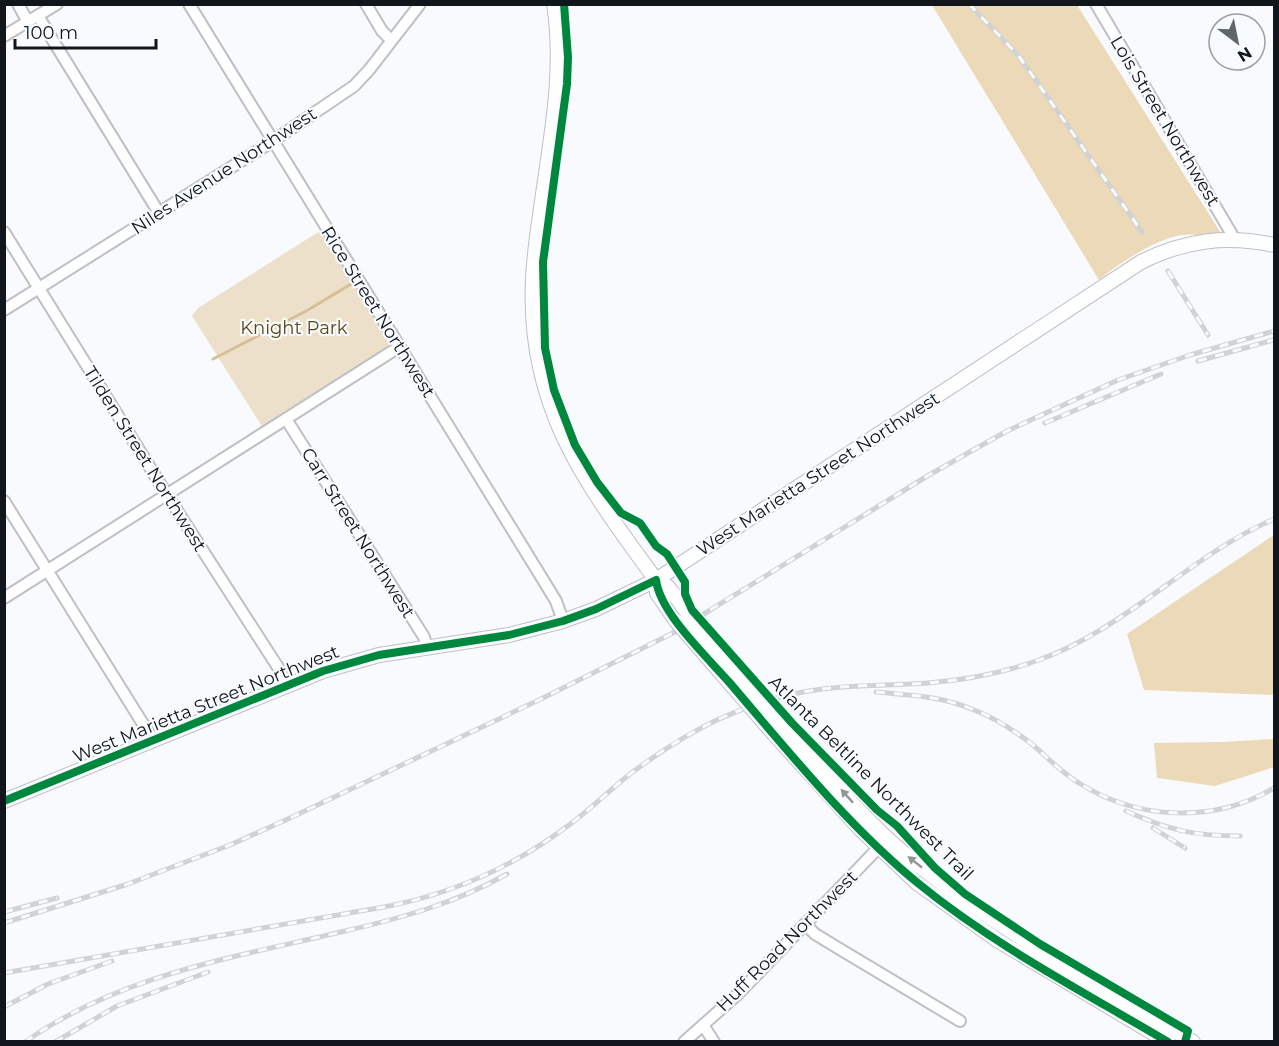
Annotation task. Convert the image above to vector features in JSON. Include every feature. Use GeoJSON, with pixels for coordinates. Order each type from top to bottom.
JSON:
{"type":"FeatureCollection","features":[{"type":"Feature","properties":{"kind":"main road"},"geometry":{"type":"LineString","coordinates":[[554,4],[558,44],[557,93],[535,252],[533,282],[535,336],[545,390],[557,424],[587,484],[656,580],[669,586],[670,601],[676,621],[779,730],[828,795],[883,843],[991,918],[1193,1041]]}},
{"type":"Feature","properties":{"kind":"main road","name":"West Marietta Street Northwest"},"geometry":{"type":"LineString","coordinates":[[4,801],[286,686],[352,662],[509,635],[563,621],[607,604],[656,580],[1141,262],[1180,246],[1234,238],[1275,245]]}},
{"type":"Feature","properties":{"kind":"main road"},"geometry":{"type":"LineString","coordinates":[[883,843],[917,883],[997,940],[1168,1041]]}},
{"type":"Feature","properties":{"kind":"street"},"geometry":{"type":"LineString","coordinates":[[18,4],[28,22]]}},
{"type":"Feature","properties":{"kind":"street"},"geometry":{"type":"LineString","coordinates":[[4,36],[57,4]]}},
{"type":"Feature","properties":{"kind":"street","name":"Rice Street Northwest"},"geometry":{"type":"LineString","coordinates":[[189,4],[556,601],[563,621]]}},
{"type":"Feature","properties":{"kind":"street"},"geometry":{"type":"LineString","coordinates":[[366,4],[382,31],[391,39]]}},
{"type":"Feature","properties":{"kind":"street","name":"Niles Avenue Northwest"},"geometry":{"type":"LineString","coordinates":[[4,310],[273,141],[354,86],[420,4]]}},
{"type":"Feature","properties":{"kind":"street","name":"Lois Street Northwest"},"geometry":{"type":"LineString","coordinates":[[1096,4],[1234,238]]}},
{"type":"Feature","properties":{"kind":"street"},"geometry":{"type":"LineString","coordinates":[[38,16],[159,213]]}},
{"type":"Feature","properties":{"kind":"street","name":"Tilden Street Northwest"},"geometry":{"type":"LineString","coordinates":[[4,232],[167,495],[281,672],[286,686]]}},
{"type":"Feature","properties":{"kind":"street"},"geometry":{"type":"LineString","coordinates":[[4,598],[399,347]]}},
{"type":"Feature","properties":{"kind":"street","name":"Carr Street Northwest"},"geometry":{"type":"LineString","coordinates":[[286,419],[424,637],[427,648]]}},
{"type":"Feature","properties":{"kind":"street"},"geometry":{"type":"LineString","coordinates":[[4,501],[153,740]]}},
{"type":"Feature","properties":{"kind":"street","name":"Huff Road Northwest"},"geometry":{"type":"LineString","coordinates":[[684,1041],[739,993],[883,843]]}},
{"type":"Feature","properties":{"kind":"street"},"geometry":{"type":"LineString","coordinates":[[805,924],[815,934],[960,1021]]}},
{"type":"Feature","properties":{"kind":"street"},"geometry":{"type":"LineString","coordinates":[[703,1025],[714,1041]]}},
{"type":"Feature","properties":{"kind":"green space","name":"Knight Park"},"geometry":{"type":"Polygon","coordinates":[[[320,231],[392,346],[263,428],[192,316],[198,308],[320,231]]]}},
{"type":"Feature","properties":{"kind":"shaded area"},"geometry":{"type":"Polygon","coordinates":[[[932,5],[1077,5],[1224,238],[1191,234],[1171,238],[1137,253],[1099,280],[932,5]]]}},
{"type":"Feature","properties":{"kind":"shaded area"},"geometry":{"type":"Polygon","coordinates":[[[1274,535],[1274,695],[1144,690],[1127,634],[1274,535]]]}},
{"type":"Feature","properties":{"kind":"shaded area"},"geometry":{"type":"Polygon","coordinates":[[[1274,739],[1274,767],[1215,786],[1157,778],[1154,743],[1274,739]]]}},
{"type":"Feature","properties":{"kind":"waterway"},"geometry":{"type":"LineString","coordinates":[[213,359],[308,310],[356,281]]}},
{"type":"Feature","properties":{"kind":"railway"},"geometry":{"type":"LineString","coordinates":[[969,4],[1018,55],[1142,232]]}},
{"type":"Feature","properties":{"kind":"railway"},"geometry":{"type":"LineString","coordinates":[[1168,271],[1208,335]]}},
{"type":"Feature","properties":{"kind":"railway"},"geometry":{"type":"LineString","coordinates":[[4,923],[128,884],[230,845],[290,818],[543,698],[673,633],[929,475],[1007,431],[1118,380],[1190,355],[1274,331]]}},
{"type":"Feature","properties":{"kind":"railway"},"geometry":{"type":"LineString","coordinates":[[1198,361],[1273,340]]}},
{"type":"Feature","properties":{"kind":"railway"},"geometry":{"type":"LineString","coordinates":[[1045,423],[1161,374]]}},
{"type":"Feature","properties":{"kind":"railway"},"geometry":{"type":"LineString","coordinates":[[4,973],[384,907],[459,886],[530,852],[580,816],[651,759],[684,737],[719,719],[763,702],[797,693],[839,687],[955,680],[1036,661],[1068,648],[1099,631],[1213,552],[1274,519]]}},
{"type":"Feature","properties":{"kind":"railway"},"geometry":{"type":"LineString","coordinates":[[876,692],[938,699],[982,713],[1033,745],[1079,783],[1102,795],[1150,810],[1176,813],[1226,808],[1251,800],[1274,788]]}},
{"type":"Feature","properties":{"kind":"railway"},"geometry":{"type":"LineString","coordinates":[[1126,811],[1182,831],[1240,836]]}},
{"type":"Feature","properties":{"kind":"railway"},"geometry":{"type":"LineString","coordinates":[[1153,828],[1185,848]]}},
{"type":"Feature","properties":{"kind":"railway"},"geometry":{"type":"LineString","coordinates":[[25,1042],[61,1019],[139,984],[221,960],[408,915],[468,893],[507,874]]}},
{"type":"Feature","properties":{"kind":"railway"},"geometry":{"type":"LineString","coordinates":[[4,912],[57,898]]}},
{"type":"Feature","properties":{"kind":"railway"},"geometry":{"type":"LineString","coordinates":[[4,1007],[48,984],[112,961]]}},
{"type":"Feature","properties":{"kind":"railway"},"geometry":{"type":"LineString","coordinates":[[55,1042],[117,1006],[208,972]]}},
{"type":"Feature","properties":{"kind":"cycle path","name":"Atlanta Beltline Northwest Trail"},"geometry":{"type":"LineString","coordinates":[[564,4],[568,57],[567,84],[543,262],[545,348],[554,390],[575,445],[597,482],[621,513],[640,523],[656,546],[667,554],[685,582],[685,594],[692,610],[792,723],[877,810],[897,826],[935,868],[965,894],[1040,944],[1188,1031],[1185,1042]]}},
{"type":"Feature","properties":{"kind":"cycle path"},"geometry":{"type":"LineString","coordinates":[[4,801],[323,671],[379,655],[509,635],[563,621],[596,609],[656,580],[659,593],[666,606],[686,634],[843,813],[893,861],[948,907],[978,928],[1040,968],[1168,1042]]}}]}
